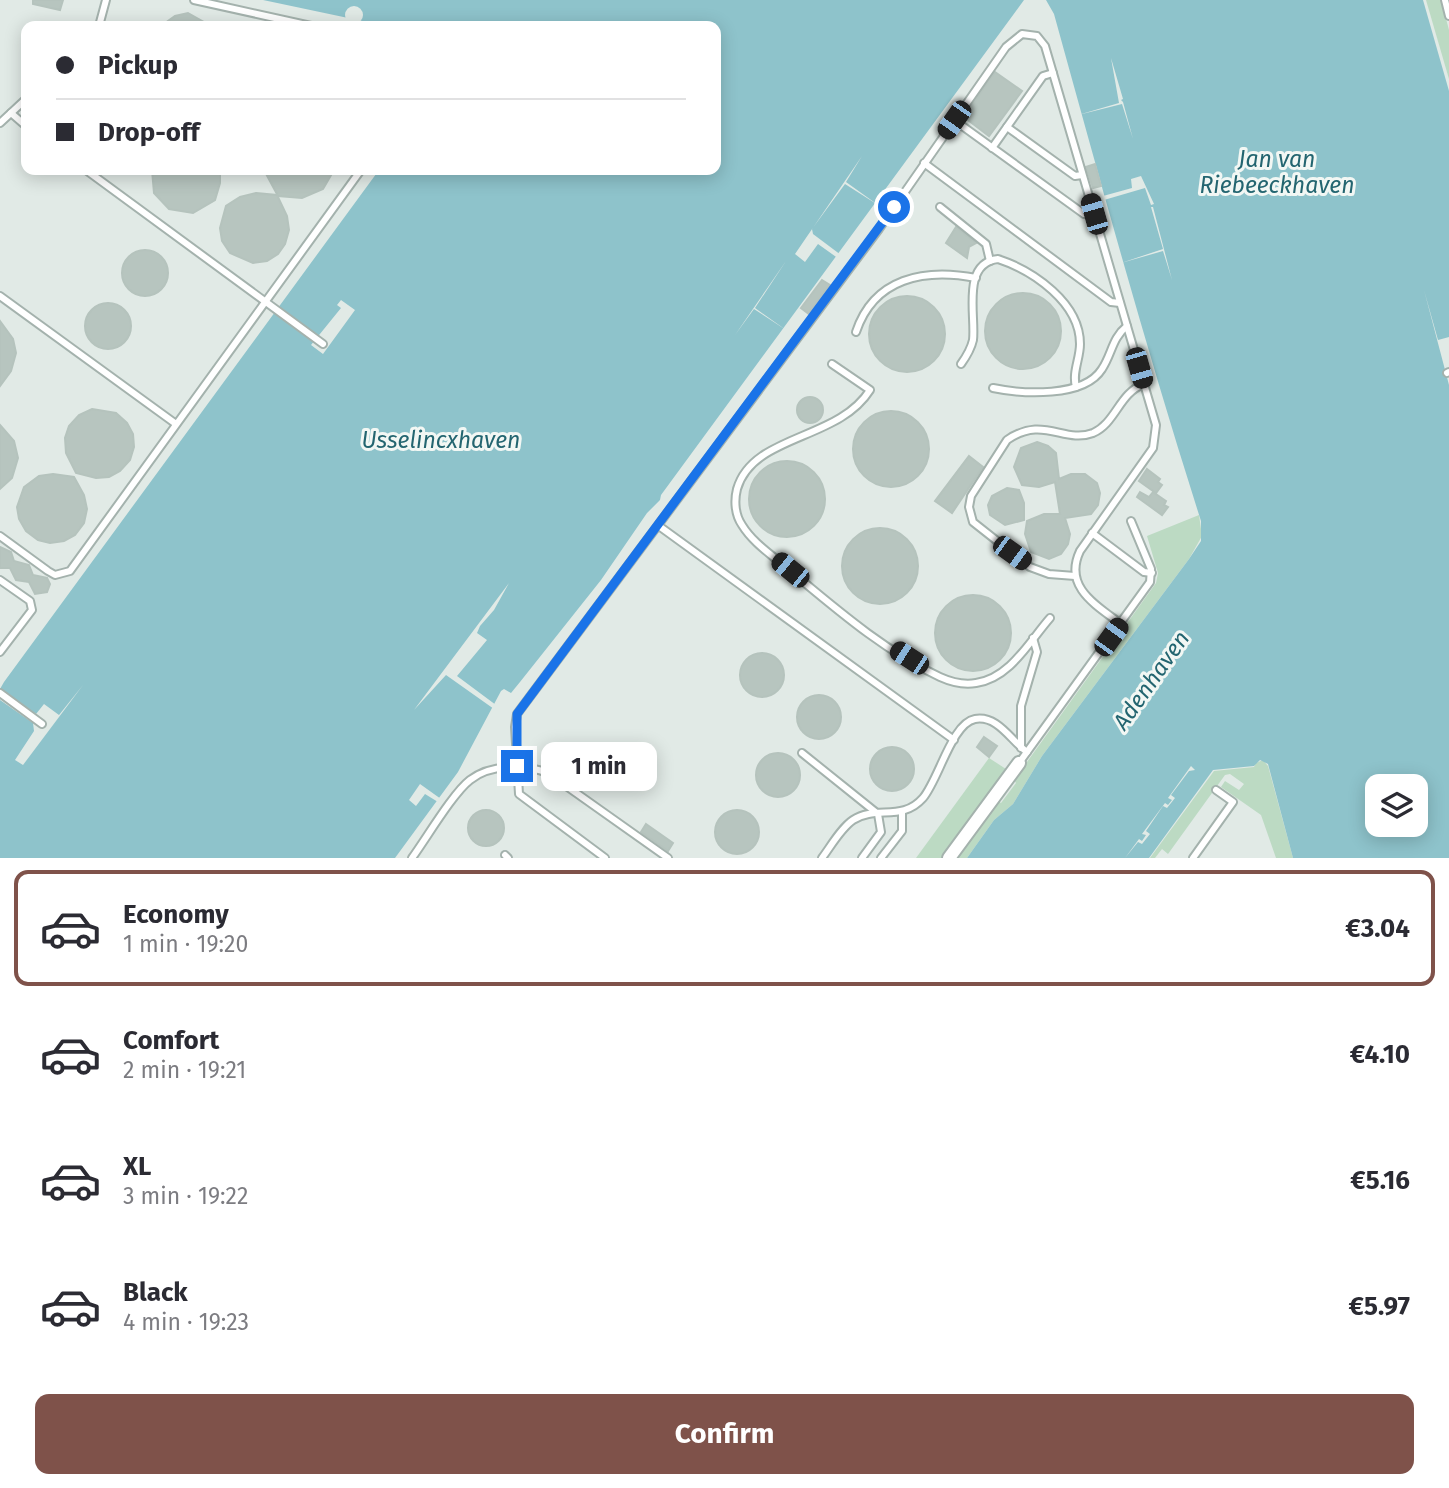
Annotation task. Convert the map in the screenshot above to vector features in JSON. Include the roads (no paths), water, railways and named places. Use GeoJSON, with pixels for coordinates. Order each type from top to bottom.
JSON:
{"type":"FeatureCollection","features":[{"type":"Feature","properties":{"kind":"street"},"geometry":{"type":"LineString","coordinates":[[949,858],[1019,763]]}},
{"type":"Feature","properties":{"kind":"lane"},"geometry":{"type":"LineString","coordinates":[[101,21],[107,0]]}},
{"type":"Feature","properties":{"kind":"lane"},"geometry":{"type":"LineString","coordinates":[[194,0],[288,21]]}},
{"type":"Feature","properties":{"kind":"lane"},"geometry":{"type":"LineString","coordinates":[[1445,0],[1449,16]]}},
{"type":"Feature","properties":{"kind":"lane"},"geometry":{"type":"LineString","coordinates":[[605,858],[521,797],[517,787],[517,714],[659,526],[1017,36],[1028,33],[1041,39],[1053,73],[1156,425],[1155,443],[1077,557],[1075,576],[1084,596],[1121,624]]}},
{"type":"Feature","properties":{"kind":"lane"},"geometry":{"type":"LineString","coordinates":[[992,148],[1043,76],[1053,73]]}},
{"type":"Feature","properties":{"kind":"lane"},"geometry":{"type":"LineString","coordinates":[[0,123],[21,104]]}},
{"type":"Feature","properties":{"kind":"lane"},"geometry":{"type":"LineString","coordinates":[[11,113],[21,122]]}},
{"type":"Feature","properties":{"kind":"lane"},"geometry":{"type":"LineString","coordinates":[[954,120],[1084,214],[1094,214]]}},
{"type":"Feature","properties":{"kind":"lane"},"geometry":{"type":"LineString","coordinates":[[1007,127],[1075,176],[1082,175]]}},
{"type":"Feature","properties":{"kind":"lane"},"geometry":{"type":"LineString","coordinates":[[924,163],[1111,302],[1120,303]]}},
{"type":"Feature","properties":{"kind":"lane"},"geometry":{"type":"LineString","coordinates":[[93,175],[323,344]]}},
{"type":"Feature","properties":{"kind":"lane"},"geometry":{"type":"LineString","coordinates":[[0,536],[55,575],[70,571],[357,175]]}},
{"type":"Feature","properties":{"kind":"lane"},"geometry":{"type":"LineString","coordinates":[[940,208],[986,244],[990,261]]}},
{"type":"Feature","properties":{"kind":"lane"},"geometry":{"type":"LineString","coordinates":[[961,364],[972,342],[976,278],[990,261],[998,259],[1019,269],[1061,298],[1071,309],[1078,326],[1080,344],[1074,373],[1076,387]]}},
{"type":"Feature","properties":{"kind":"lane"},"geometry":{"type":"LineString","coordinates":[[856,332],[872,301],[900,280],[946,274],[976,278]]}},
{"type":"Feature","properties":{"kind":"lane"},"geometry":{"type":"LineString","coordinates":[[0,296],[176,424]]}},
{"type":"Feature","properties":{"kind":"lane"},"geometry":{"type":"LineString","coordinates":[[993,388],[1032,392],[1076,387],[1098,374],[1117,336],[1127,327]]}},
{"type":"Feature","properties":{"kind":"lane"},"geometry":{"type":"LineString","coordinates":[[832,364],[870,390],[846,417],[766,453],[746,472],[738,486],[736,503],[743,527],[842,615],[947,680],[972,684],[996,677],[1008,668],[1050,618]]}},
{"type":"Feature","properties":{"kind":"lane"},"geometry":{"type":"LineString","coordinates":[[1075,576],[1040,571],[976,527],[969,512],[971,496],[1007,440],[1014,434],[1046,429],[1077,435],[1089,434],[1104,425],[1126,394],[1144,384]]}},
{"type":"Feature","properties":{"kind":"lane"},"geometry":{"type":"LineString","coordinates":[[1019,763],[1024,750],[1148,586],[1152,573],[1142,540],[1131,521]]}},
{"type":"Feature","properties":{"kind":"lane"},"geometry":{"type":"LineString","coordinates":[[659,526],[954,740]]}},
{"type":"Feature","properties":{"kind":"lane"},"geometry":{"type":"LineString","coordinates":[[1092,533],[1144,572],[1152,573]]}},
{"type":"Feature","properties":{"kind":"lane"},"geometry":{"type":"LineString","coordinates":[[0,580],[30,601],[32,610],[0,652]]}},
{"type":"Feature","properties":{"kind":"lane"},"geometry":{"type":"LineString","coordinates":[[1024,750],[1021,706],[1037,652],[1033,638]]}},
{"type":"Feature","properties":{"kind":"lane"},"geometry":{"type":"LineString","coordinates":[[0,693],[42,724]]}},
{"type":"Feature","properties":{"kind":"lane"},"geometry":{"type":"LineString","coordinates":[[822,858],[851,821],[878,814],[902,812],[917,804],[934,782],[964,723],[987,719],[999,725],[1024,750]]}},
{"type":"Feature","properties":{"kind":"lane"},"geometry":{"type":"LineString","coordinates":[[802,753],[878,814],[881,832],[862,858]]}},
{"type":"Feature","properties":{"kind":"lane"},"geometry":{"type":"LineString","coordinates":[[412,858],[468,781],[484,773],[517,766],[531,766],[548,772],[668,858]]}},
{"type":"Feature","properties":{"kind":"lane"},"geometry":{"type":"LineString","coordinates":[[1193,858],[1233,802],[1216,790]]}},
{"type":"Feature","properties":{"kind":"lane"},"geometry":{"type":"LineString","coordinates":[[881,858],[902,831],[902,812]]}},
{"type":"Feature","properties":{"kind":"water","name":"Usselincxhaven"},"geometry":{"type":"Polygon","coordinates":[[[263,0],[1024,0],[661,495],[660,500],[647,513],[601,580],[511,693],[504,689],[501,691],[458,772],[395,858],[0,858],[0,689],[375,175],[721,175],[721,21],[362,21],[263,0]]]}},
{"type":"Feature","properties":{"kind":"water","name":"Jan van Riebeeckhaven"},"geometry":{"type":"Polygon","coordinates":[[[1046,0],[1423,0],[1449,91],[1449,858],[1293,858],[1268,764],[1260,760],[1254,766],[1213,770],[1149,858],[967,858],[994,820],[1013,804],[1042,756],[1201,541],[1201,521],[1107,205],[1054,14],[1046,0]]]}},
{"type":"Feature","properties":{"kind":"water label","name":"Adenhaven"},"geometry":{"type":"Point","coordinates":[1151,680]}}]}
